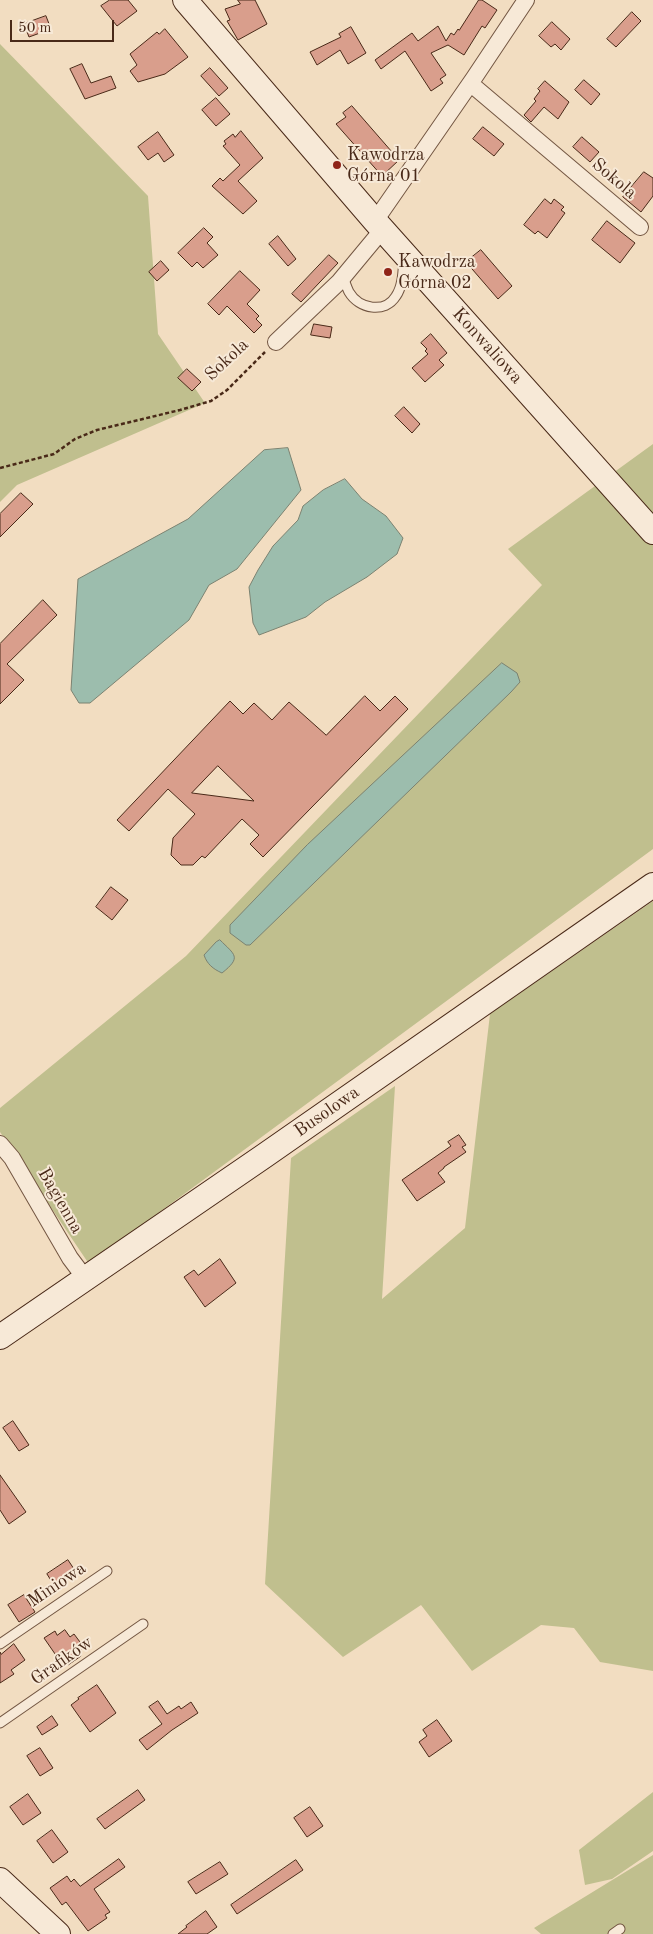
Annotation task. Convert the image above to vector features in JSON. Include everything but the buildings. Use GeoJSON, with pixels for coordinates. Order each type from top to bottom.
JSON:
{"type":"FeatureCollection","features":[{"type":"Feature","properties":{"kind":"street","name":"Konwaliowa"},"geometry":{"type":"LineString","coordinates":[[184,0],[379,225],[653,532]]}},
{"type":"Feature","properties":{"kind":"street","name":"Sokola"},"geometry":{"type":"LineString","coordinates":[[276,342],[343,277],[526,0]]}},
{"type":"Feature","properties":{"kind":"street","name":"Sokola"},"geometry":{"type":"LineString","coordinates":[[471,84],[640,227]]}},
{"type":"Feature","properties":{"kind":"street","name":"Busolowa"},"geometry":{"type":"LineString","coordinates":[[0,1337],[653,885]]}},
{"type":"Feature","properties":{"kind":"street","name":"Bagienna"},"geometry":{"type":"LineString","coordinates":[[0,1144],[12,1158],[70,1258],[85,1278]]}},
{"type":"Feature","properties":{"kind":"street"},"geometry":{"type":"LineString","coordinates":[[0,1880],[58,1934]]}},
{"type":"Feature","properties":{"kind":"lane"},"geometry":{"type":"LineString","coordinates":[[343,277],[350,294],[362,305],[376,308],[386,305],[396,298],[401,285],[404,253]]}},
{"type":"Feature","properties":{"kind":"lane","name":"Miniowa"},"geometry":{"type":"LineString","coordinates":[[0,1644],[107,1571]]}},
{"type":"Feature","properties":{"kind":"lane","name":"Grafików"},"geometry":{"type":"LineString","coordinates":[[0,1723],[143,1624]]}},
{"type":"Feature","properties":{"kind":"path","name":"Sokola"},"geometry":{"type":"LineString","coordinates":[[0,468],[54,454],[75,439],[98,430],[180,410],[211,400],[227,390],[276,342]]}},
{"type":"Feature","properties":{"kind":"shaded area"},"geometry":{"type":"Polygon","coordinates":[[[0,44],[148,196],[158,334],[205,403],[17,485],[0,502],[0,44]]]}},
{"type":"Feature","properties":{"kind":"shaded area"},"geometry":{"type":"Polygon","coordinates":[[[653,444],[653,849],[89,1264],[0,1132],[0,1108],[186,956],[542,585],[508,549],[653,444]]]}},
{"type":"Feature","properties":{"kind":"shaded area"},"geometry":{"type":"Polygon","coordinates":[[[288,448],[301,490],[237,569],[209,585],[189,620],[90,703],[79,703],[71,690],[78,579],[188,519],[264,450],[288,448]]]}},
{"type":"Feature","properties":{"kind":"shaded area"},"geometry":{"type":"Polygon","coordinates":[[[345,479],[362,499],[386,516],[403,538],[397,554],[367,577],[325,602],[306,617],[259,635],[253,623],[249,587],[258,570],[273,546],[298,520],[303,506],[323,490],[345,479]]]}},
{"type":"Feature","properties":{"kind":"shaded area"},"geometry":{"type":"Polygon","coordinates":[[[502,663],[517,673],[520,682],[511,692],[250,945],[246,945],[230,933],[230,925],[307,845],[502,663]]]}},
{"type":"Feature","properties":{"kind":"shaded area"},"geometry":{"type":"Polygon","coordinates":[[[653,901],[653,1671],[600,1662],[574,1628],[541,1625],[472,1671],[421,1605],[343,1657],[265,1584],[291,1158],[395,1086],[382,1299],[465,1228],[490,1014],[653,901]]]}},
{"type":"Feature","properties":{"kind":"shaded area"},"geometry":{"type":"Polygon","coordinates":[[[220,940],[234,956],[232,963],[222,973],[211,966],[204,955],[220,940]]]}},
{"type":"Feature","properties":{"kind":"shaded area"},"geometry":{"type":"Polygon","coordinates":[[[653,1792],[653,1851],[612,1879],[585,1885],[579,1850],[653,1792]]]}},
{"type":"Feature","properties":{"kind":"shaded area"},"geometry":{"type":"Polygon","coordinates":[[[653,1855],[653,1934],[541,1934],[534,1928],[653,1855]]]}},
{"type":"Feature","properties":{"kind":"place","name":"Kawodrza Górna 01"},"geometry":{"type":"Point","coordinates":[337,165]}},
{"type":"Feature","properties":{"kind":"place","name":"Kawodrza Górna 02"},"geometry":{"type":"Point","coordinates":[388,272]}}]}
